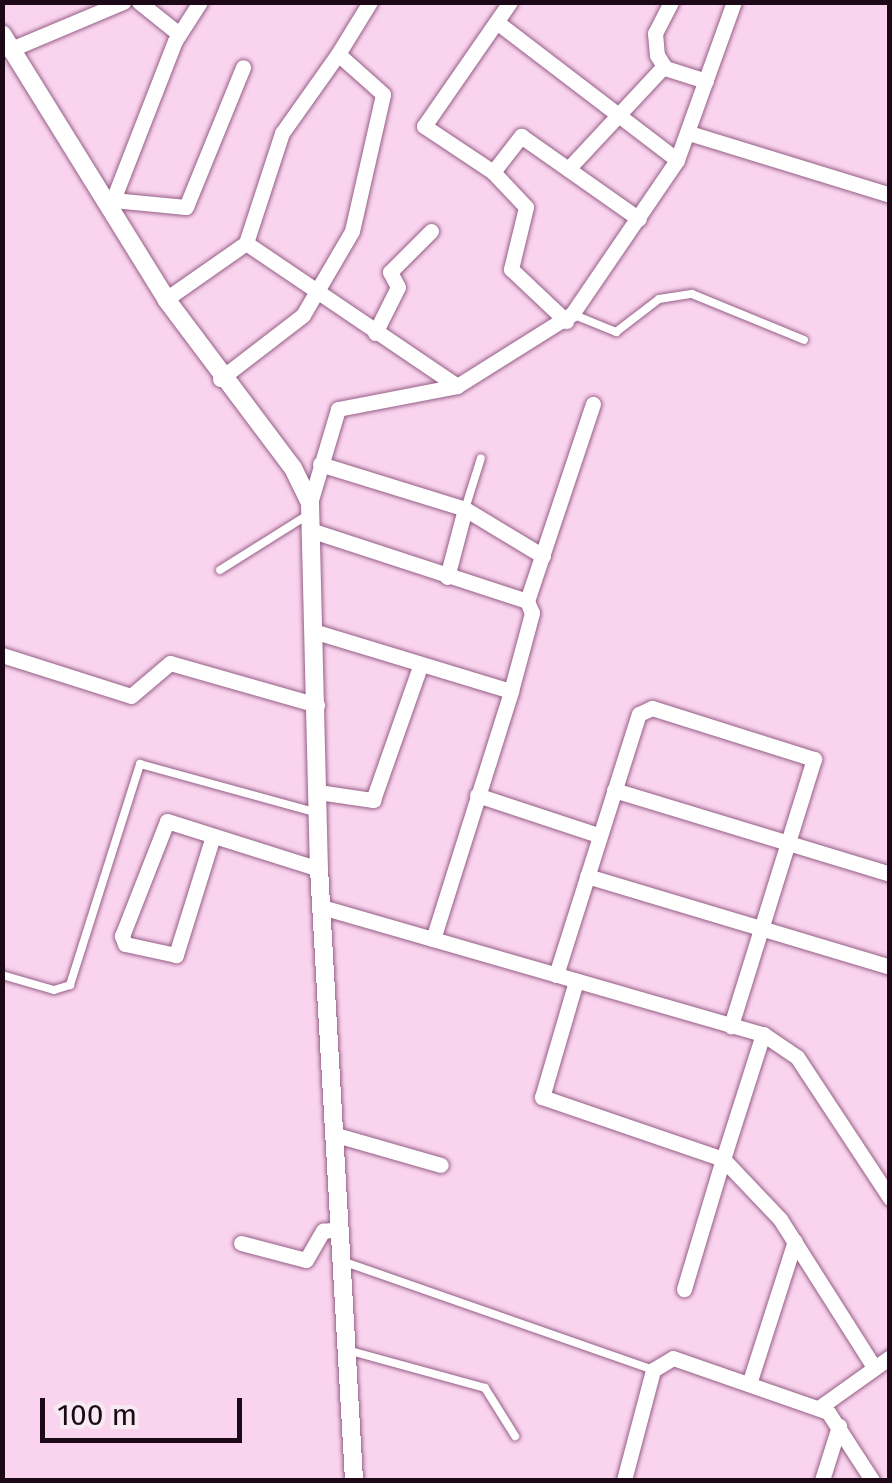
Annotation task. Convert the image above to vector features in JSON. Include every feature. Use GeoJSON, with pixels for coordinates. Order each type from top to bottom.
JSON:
{"type":"FeatureCollection","features":[{"type":"Feature","properties":{"kind":"street"},"geometry":{"type":"LineString","coordinates":[[123,2],[6,42],[111,204],[166,300],[220,379],[294,468],[310,515],[447,576],[528,601]]}},
{"type":"Feature","properties":{"kind":"street"},"geometry":{"type":"LineString","coordinates":[[139,2],[179,34]]}},
{"type":"Feature","properties":{"kind":"street"},"geometry":{"type":"LineString","coordinates":[[111,204],[179,34],[200,2]]}},
{"type":"Feature","properties":{"kind":"street"},"geometry":{"type":"LineString","coordinates":[[166,300],[246,243],[282,133],[370,2]]}},
{"type":"Feature","properties":{"kind":"street"},"geometry":{"type":"LineString","coordinates":[[510,2],[424,124],[493,172],[528,212],[511,269],[569,318]]}},
{"type":"Feature","properties":{"kind":"street"},"geometry":{"type":"LineString","coordinates":[[670,2],[654,39],[664,66],[706,82]]}},
{"type":"Feature","properties":{"kind":"street"},"geometry":{"type":"LineString","coordinates":[[354,1480],[319,869],[310,515],[320,464],[333,416],[343,406],[456,386],[569,318],[677,160],[734,2]]}},
{"type":"Feature","properties":{"kind":"street"},"geometry":{"type":"LineString","coordinates":[[498,23],[677,160]]}},
{"type":"Feature","properties":{"kind":"street"},"geometry":{"type":"LineString","coordinates":[[220,379],[283,335],[317,296],[352,231],[382,103],[381,87],[338,54]]}},
{"type":"Feature","properties":{"kind":"street"},"geometry":{"type":"LineString","coordinates":[[568,169],[664,66]]}},
{"type":"Feature","properties":{"kind":"street"},"geometry":{"type":"LineString","coordinates":[[111,204],[186,207],[243,67]]}},
{"type":"Feature","properties":{"kind":"street"},"geometry":{"type":"LineString","coordinates":[[688,133],[890,195]]}},
{"type":"Feature","properties":{"kind":"street"},"geometry":{"type":"LineString","coordinates":[[493,172],[518,135],[639,219]]}},
{"type":"Feature","properties":{"kind":"street"},"geometry":{"type":"LineString","coordinates":[[375,333],[398,286],[390,272],[432,231]]}},
{"type":"Feature","properties":{"kind":"street"},"geometry":{"type":"LineString","coordinates":[[246,243],[317,296],[456,386]]}},
{"type":"Feature","properties":{"kind":"street"},"geometry":{"type":"LineString","coordinates":[[433,939],[511,690],[532,613],[528,601],[593,404]]}},
{"type":"Feature","properties":{"kind":"street"},"geometry":{"type":"LineString","coordinates":[[320,464],[465,509],[543,556]]}},
{"type":"Feature","properties":{"kind":"street"},"geometry":{"type":"LineString","coordinates":[[447,576],[465,509]]}},
{"type":"Feature","properties":{"kind":"street"},"geometry":{"type":"LineString","coordinates":[[313,631],[511,690]]}},
{"type":"Feature","properties":{"kind":"street"},"geometry":{"type":"LineString","coordinates":[[2,655],[132,696],[170,663],[316,705]]}},
{"type":"Feature","properties":{"kind":"street"},"geometry":{"type":"LineString","coordinates":[[318,792],[374,798],[421,664]]}},
{"type":"Feature","properties":{"kind":"street"},"geometry":{"type":"LineString","coordinates":[[556,975],[641,711],[670,714],[814,759],[791,844],[731,1026]]}},
{"type":"Feature","properties":{"kind":"street"},"geometry":{"type":"LineString","coordinates":[[614,790],[890,874]]}},
{"type":"Feature","properties":{"kind":"street"},"geometry":{"type":"LineString","coordinates":[[477,795],[598,835]]}},
{"type":"Feature","properties":{"kind":"street"},"geometry":{"type":"LineString","coordinates":[[213,836],[176,955],[126,944],[122,936],[167,822],[213,836],[319,869]]}},
{"type":"Feature","properties":{"kind":"street"},"geometry":{"type":"LineString","coordinates":[[587,876],[890,967]]}},
{"type":"Feature","properties":{"kind":"street"},"geometry":{"type":"LineString","coordinates":[[322,907],[763,1034],[797,1057],[890,1198]]}},
{"type":"Feature","properties":{"kind":"street"},"geometry":{"type":"LineString","coordinates":[[576,981],[542,1097],[722,1159],[795,1241],[874,1367]]}},
{"type":"Feature","properties":{"kind":"street"},"geometry":{"type":"LineString","coordinates":[[684,1290],[763,1034]]}},
{"type":"Feature","properties":{"kind":"street"},"geometry":{"type":"LineString","coordinates":[[333,1134],[441,1164]]}},
{"type":"Feature","properties":{"kind":"street"},"geometry":{"type":"LineString","coordinates":[[241,1242],[308,1260],[323,1231],[340,1229]]}},
{"type":"Feature","properties":{"kind":"street"},"geometry":{"type":"LineString","coordinates":[[749,1384],[795,1241]]}},
{"type":"Feature","properties":{"kind":"street"},"geometry":{"type":"LineString","coordinates":[[820,1407],[890,1357]]}},
{"type":"Feature","properties":{"kind":"street"},"geometry":{"type":"LineString","coordinates":[[624,1480],[654,1370],[673,1358],[820,1407],[838,1426],[872,1480]]}},
{"type":"Feature","properties":{"kind":"street"},"geometry":{"type":"LineString","coordinates":[[822,1480],[838,1426]]}},
{"type":"Feature","properties":{"kind":"lane"},"geometry":{"type":"LineString","coordinates":[[569,318],[616,332],[659,299],[692,294],[804,340]]}},
{"type":"Feature","properties":{"kind":"lane"},"geometry":{"type":"LineString","coordinates":[[465,509],[480,458]]}},
{"type":"Feature","properties":{"kind":"lane"},"geometry":{"type":"LineString","coordinates":[[220,570],[310,515]]}},
{"type":"Feature","properties":{"kind":"lane"},"geometry":{"type":"LineString","coordinates":[[2,975],[54,990],[70,985],[140,764],[318,812]]}},
{"type":"Feature","properties":{"kind":"lane"},"geometry":{"type":"LineString","coordinates":[[342,1261],[654,1370]]}},
{"type":"Feature","properties":{"kind":"lane"},"geometry":{"type":"LineString","coordinates":[[347,1350],[485,1388],[515,1436]]}}]}
